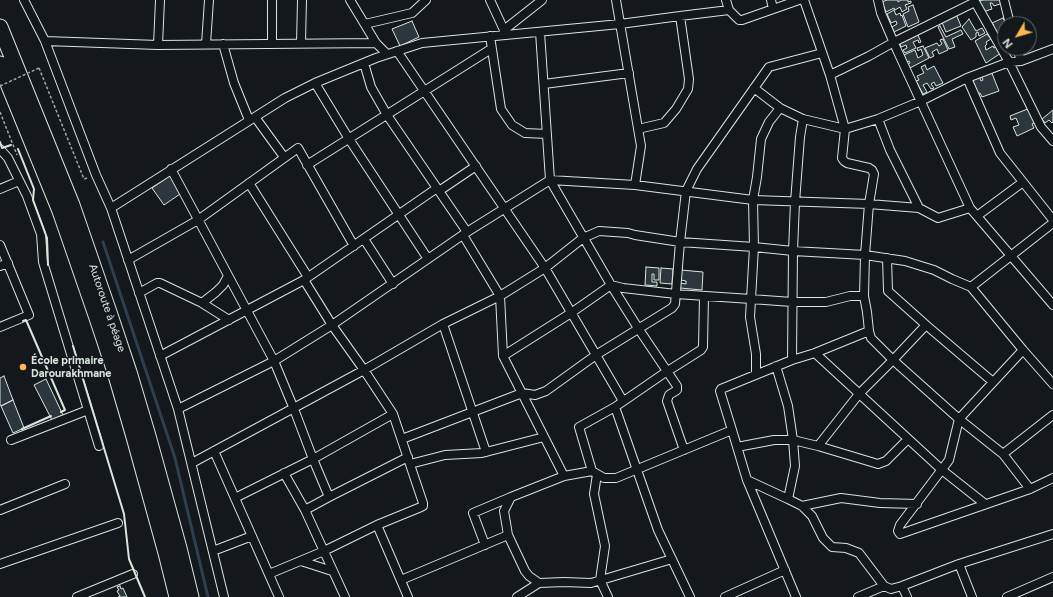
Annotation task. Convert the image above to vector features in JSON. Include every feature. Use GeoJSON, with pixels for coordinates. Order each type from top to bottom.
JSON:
{"type":"FeatureCollection","features":[{"type":"Feature","properties":{"kind":"highway","name":"Autoroute à péage"},"geometry":{"type":"LineString","coordinates":[[0,27],[72,205],[112,322],[148,436],[191,597]]}},
{"type":"Feature","properties":{"kind":"highway"},"geometry":{"type":"LineString","coordinates":[[0,64],[60,211],[115,372],[177,597]]}},
{"type":"Feature","properties":{"kind":"street"},"geometry":{"type":"LineString","coordinates":[[27,0],[45,41],[96,174],[111,208],[178,409],[224,597]]}},
{"type":"Feature","properties":{"kind":"street"},"geometry":{"type":"LineString","coordinates":[[158,45],[160,0]]}},
{"type":"Feature","properties":{"kind":"street"},"geometry":{"type":"LineString","coordinates":[[206,44],[208,0]]}},
{"type":"Feature","properties":{"kind":"street"},"geometry":{"type":"LineString","coordinates":[[272,0],[272,43]]}},
{"type":"Feature","properties":{"kind":"street"},"geometry":{"type":"LineString","coordinates":[[301,43],[302,0]]}},
{"type":"Feature","properties":{"kind":"street"},"geometry":{"type":"LineString","coordinates":[[350,0],[376,43],[387,54]]}},
{"type":"Feature","properties":{"kind":"street"},"geometry":{"type":"LineString","coordinates":[[365,24],[412,13],[426,0]]}},
{"type":"Feature","properties":{"kind":"street"},"geometry":{"type":"LineString","coordinates":[[490,0],[503,32]]}},
{"type":"Feature","properties":{"kind":"street"},"geometry":{"type":"LineString","coordinates":[[503,32],[542,0]]}},
{"type":"Feature","properties":{"kind":"street"},"geometry":{"type":"LineString","coordinates":[[616,0],[641,146],[635,185]]}},
{"type":"Feature","properties":{"kind":"street"},"geometry":{"type":"LineString","coordinates":[[726,0],[729,10],[739,20],[799,0]]}},
{"type":"Feature","properties":{"kind":"street"},"geometry":{"type":"LineString","coordinates":[[771,0],[772,9]]}},
{"type":"Feature","properties":{"kind":"street"},"geometry":{"type":"LineString","coordinates":[[804,0],[830,75],[845,129],[842,158],[847,163],[869,168],[874,174],[869,204],[865,255],[864,296],[871,338],[959,420],[1003,454],[1030,489]]}},
{"type":"Feature","properties":{"kind":"street"},"geometry":{"type":"LineString","coordinates":[[878,0],[894,42],[970,208],[1053,305]]}},
{"type":"Feature","properties":{"kind":"street"},"geometry":{"type":"LineString","coordinates":[[1004,0],[1008,16]]}},
{"type":"Feature","properties":{"kind":"street"},"geometry":{"type":"LineString","coordinates":[[830,75],[975,1],[1041,127],[1053,141]]}},
{"type":"Feature","properties":{"kind":"street"},"geometry":{"type":"LineString","coordinates":[[111,208],[285,98],[315,83],[387,54],[422,43],[490,36],[503,32],[540,32],[620,24],[729,10]]}},
{"type":"Feature","properties":{"kind":"street"},"geometry":{"type":"LineString","coordinates":[[638,128],[664,123],[676,109],[688,89],[689,79],[680,16]]}},
{"type":"Feature","properties":{"kind":"street"},"geometry":{"type":"LineString","coordinates":[[540,32],[550,180],[611,285],[677,386],[677,390],[669,395],[667,401],[684,450]]}},
{"type":"Feature","properties":{"kind":"street"},"geometry":{"type":"LineString","coordinates":[[490,36],[501,109],[512,125],[525,133],[547,134]]}},
{"type":"Feature","properties":{"kind":"street"},"geometry":{"type":"LineString","coordinates":[[45,41],[158,45],[376,43]]}},
{"type":"Feature","properties":{"kind":"street"},"geometry":{"type":"LineString","coordinates":[[223,44],[234,83],[252,118],[284,157]]}},
{"type":"Feature","properties":{"kind":"street"},"geometry":{"type":"LineString","coordinates":[[307,165],[491,49]]}},
{"type":"Feature","properties":{"kind":"street"},"geometry":{"type":"LineString","coordinates":[[754,88],[780,108],[803,119],[845,129],[878,119],[921,101],[967,78],[1008,62],[1021,61],[1053,49]]}},
{"type":"Feature","properties":{"kind":"street"},"geometry":{"type":"LineString","coordinates":[[397,51],[545,268],[623,401]]}},
{"type":"Feature","properties":{"kind":"street"},"geometry":{"type":"LineString","coordinates":[[402,439],[522,393],[535,395],[546,391],[596,355],[672,308],[675,304],[686,191],[697,169],[769,67],[822,53]]}},
{"type":"Feature","properties":{"kind":"street"},"geometry":{"type":"LineString","coordinates":[[1019,56],[1021,61]]}},
{"type":"Feature","properties":{"kind":"street"},"geometry":{"type":"LineString","coordinates":[[364,63],[371,87],[387,115],[438,189],[500,296],[503,356],[564,476]]}},
{"type":"Feature","properties":{"kind":"street"},"geometry":{"type":"LineString","coordinates":[[544,84],[629,73]]}},
{"type":"Feature","properties":{"kind":"street"},"geometry":{"type":"LineString","coordinates":[[967,78],[1000,153],[1053,220]]}},
{"type":"Feature","properties":{"kind":"street"},"geometry":{"type":"LineString","coordinates":[[315,83],[349,139],[428,259]]}},
{"type":"Feature","properties":{"kind":"street"},"geometry":{"type":"LineString","coordinates":[[756,374],[756,354],[750,317],[754,247],[753,200],[761,139],[769,122],[780,108]]}},
{"type":"Feature","properties":{"kind":"street"},"geometry":{"type":"LineString","coordinates":[[792,360],[795,202],[800,137],[803,119]]}},
{"type":"Feature","properties":{"kind":"street"},"geometry":{"type":"LineString","coordinates":[[878,119],[890,150],[919,208]]}},
{"type":"Feature","properties":{"kind":"street"},"geometry":{"type":"LineString","coordinates":[[128,260],[198,220],[298,148],[354,246]]}},
{"type":"Feature","properties":{"kind":"street"},"geometry":{"type":"LineString","coordinates":[[0,149],[8,158],[20,181],[41,234],[43,262],[99,446]]}},
{"type":"Feature","properties":{"kind":"street"},"geometry":{"type":"LineString","coordinates":[[160,356],[306,278],[438,189],[476,166]]}},
{"type":"Feature","properties":{"kind":"street"},"geometry":{"type":"LineString","coordinates":[[171,169],[274,361],[329,497]]}},
{"type":"Feature","properties":{"kind":"street"},"geometry":{"type":"LineString","coordinates":[[178,409],[274,361],[332,325],[465,234],[550,180],[635,185],[753,200],[869,204],[919,208],[938,218],[970,208]]}},
{"type":"Feature","properties":{"kind":"street"},"geometry":{"type":"LineString","coordinates":[[0,189],[20,181]]}},
{"type":"Feature","properties":{"kind":"street"},"geometry":{"type":"LineString","coordinates":[[977,216],[1023,182]]}},
{"type":"Feature","properties":{"kind":"street"},"geometry":{"type":"LineString","coordinates":[[249,183],[306,278],[332,325],[393,414],[423,503],[422,507],[269,574]]}},
{"type":"Feature","properties":{"kind":"street"},"geometry":{"type":"LineString","coordinates":[[971,287],[1053,223]]}},
{"type":"Feature","properties":{"kind":"street"},"geometry":{"type":"LineString","coordinates":[[192,463],[294,409],[443,324],[500,296],[545,268],[584,238],[599,231],[628,233],[680,242],[865,255],[904,261],[934,270],[971,287],[1053,384]]}},
{"type":"Feature","properties":{"kind":"street"},"geometry":{"type":"LineString","coordinates":[[364,239],[393,284]]}},
{"type":"Feature","properties":{"kind":"street"},"geometry":{"type":"LineString","coordinates":[[0,245],[4,265],[29,315],[0,327]]}},
{"type":"Feature","properties":{"kind":"street"},"geometry":{"type":"LineString","coordinates":[[887,258],[888,291],[993,382]]}},
{"type":"Feature","properties":{"kind":"street"},"geometry":{"type":"LineString","coordinates":[[202,303],[223,285],[228,276]]}},
{"type":"Feature","properties":{"kind":"street"},"geometry":{"type":"LineString","coordinates":[[139,293],[157,283],[160,283],[202,303],[229,320]]}},
{"type":"Feature","properties":{"kind":"street"},"geometry":{"type":"LineString","coordinates":[[503,356],[571,313],[611,285],[623,288],[676,294],[792,302],[826,302],[850,296],[864,296]]}},
{"type":"Feature","properties":{"kind":"street"},"geometry":{"type":"LineString","coordinates":[[608,597],[600,580],[604,546],[594,494],[594,473],[579,427],[623,401],[667,371],[697,353],[703,347],[704,296]]}},
{"type":"Feature","properties":{"kind":"street"},"geometry":{"type":"LineString","coordinates":[[443,324],[486,452]]}},
{"type":"Feature","properties":{"kind":"street"},"geometry":{"type":"LineString","coordinates":[[818,446],[859,394],[926,325]]}},
{"type":"Feature","properties":{"kind":"street"},"geometry":{"type":"LineString","coordinates":[[796,597],[747,480],[720,391],[721,389],[756,374],[815,353],[869,331]]}},
{"type":"Feature","properties":{"kind":"street"},"geometry":{"type":"LineString","coordinates":[[1023,350],[959,420],[950,460],[900,525],[898,531],[900,534],[1030,489],[1053,478]]}},
{"type":"Feature","properties":{"kind":"street"},"geometry":{"type":"LineString","coordinates":[[815,353],[942,470],[985,504]]}},
{"type":"Feature","properties":{"kind":"street"},"geometry":{"type":"LineString","coordinates":[[776,366],[788,406],[793,440],[795,466],[788,499]]}},
{"type":"Feature","properties":{"kind":"street"},"geometry":{"type":"LineString","coordinates":[[615,406],[658,530],[690,597]]}},
{"type":"Feature","properties":{"kind":"street"},"geometry":{"type":"LineString","coordinates":[[11,440],[88,410]]}},
{"type":"Feature","properties":{"kind":"street"},"geometry":{"type":"LineString","coordinates":[[235,498],[313,459],[393,414]]}},
{"type":"Feature","properties":{"kind":"street"},"geometry":{"type":"LineString","coordinates":[[1003,454],[1053,416]]}},
{"type":"Feature","properties":{"kind":"street"},"geometry":{"type":"LineString","coordinates":[[486,545],[473,513],[564,476],[594,473],[604,478],[616,478],[732,430]]}},
{"type":"Feature","properties":{"kind":"street"},"geometry":{"type":"LineString","coordinates":[[305,510],[329,497],[409,461],[445,454],[482,453],[544,436]]}},
{"type":"Feature","properties":{"kind":"street"},"geometry":{"type":"LineString","coordinates":[[737,447],[774,440],[793,440],[878,464],[886,461],[908,439]]}},
{"type":"Feature","properties":{"kind":"street"},"geometry":{"type":"LineString","coordinates":[[214,451],[279,597]]}},
{"type":"Feature","properties":{"kind":"street"},"geometry":{"type":"LineString","coordinates":[[284,473],[305,510],[345,597]]}},
{"type":"Feature","properties":{"kind":"street"},"geometry":{"type":"LineString","coordinates":[[747,480],[802,506],[812,516],[823,538],[832,547],[846,548],[859,553],[884,586],[891,589],[959,564],[1053,534]]}},
{"type":"Feature","properties":{"kind":"street"},"geometry":{"type":"LineString","coordinates":[[0,510],[65,484]]}},
{"type":"Feature","properties":{"kind":"street"},"geometry":{"type":"LineString","coordinates":[[510,497],[504,510],[508,535],[525,571],[539,583]]}},
{"type":"Feature","properties":{"kind":"street"},"geometry":{"type":"LineString","coordinates":[[802,506],[841,498],[880,504],[916,504]]}},
{"type":"Feature","properties":{"kind":"street"},"geometry":{"type":"LineString","coordinates":[[0,564],[118,523]]}},
{"type":"Feature","properties":{"kind":"street"},"geometry":{"type":"LineString","coordinates":[[378,525],[408,597]]}},
{"type":"Feature","properties":{"kind":"street"},"geometry":{"type":"LineString","coordinates":[[401,580],[508,535]]}},
{"type":"Feature","properties":{"kind":"street"},"geometry":{"type":"LineString","coordinates":[[213,551],[252,536]]}},
{"type":"Feature","properties":{"kind":"street"},"geometry":{"type":"LineString","coordinates":[[517,597],[539,583],[592,583],[672,559]]}},
{"type":"Feature","properties":{"kind":"street"},"geometry":{"type":"LineString","coordinates":[[301,561],[332,571]]}},
{"type":"Feature","properties":{"kind":"street"},"geometry":{"type":"LineString","coordinates":[[959,564],[972,597]]}},
{"type":"Feature","properties":{"kind":"street"},"geometry":{"type":"LineString","coordinates":[[725,597],[785,570]]}},
{"type":"Feature","properties":{"kind":"street"},"geometry":{"type":"LineString","coordinates":[[77,597],[133,574]]}},
{"type":"Feature","properties":{"kind":"street"},"geometry":{"type":"LineString","coordinates":[[1007,597],[1053,577]]}},
{"type":"Feature","properties":{"kind":"street"},"geometry":{"type":"LineString","coordinates":[[858,597],[884,586]]}},
{"type":"Feature","properties":{"kind":"street"},"geometry":{"type":"LineString","coordinates":[[902,586],[907,597]]}},
{"type":"Feature","properties":{"kind":"path"},"geometry":{"type":"LineString","coordinates":[[0,86],[39,68],[84,180],[96,174]]}},
{"type":"Feature","properties":{"kind":"building"},"geometry":{"type":"Polygon","coordinates":[[[887,0],[898,0],[898,2],[901,0],[908,0],[908,2],[911,1],[911,3],[905,5],[907,9],[902,12],[900,7],[886,12],[882,2],[887,0]]]}},
{"type":"Feature","properties":{"kind":"building"},"geometry":{"type":"Polygon","coordinates":[[[1002,0],[1003,3],[994,6],[990,3],[992,9],[983,12],[979,1],[1002,0]]]}},
{"type":"Feature","properties":{"kind":"building"},"geometry":{"type":"Polygon","coordinates":[[[913,5],[919,22],[908,27],[903,14],[909,11],[908,7],[913,5]]]}},
{"type":"Feature","properties":{"kind":"building"},"geometry":{"type":"Polygon","coordinates":[[[894,10],[896,15],[900,13],[901,16],[902,15],[906,26],[894,32],[892,27],[897,24],[896,21],[891,23],[887,14],[894,10]]]}},
{"type":"Feature","properties":{"kind":"building"},"geometry":{"type":"Polygon","coordinates":[[[956,14],[961,26],[946,32],[941,20],[956,14]]]}},
{"type":"Feature","properties":{"kind":"building"},"geometry":{"type":"Polygon","coordinates":[[[969,19],[976,31],[982,28],[985,33],[979,36],[978,32],[976,33],[976,37],[971,40],[962,27],[969,19]]]}},
{"type":"Feature","properties":{"kind":"building"},"geometry":{"type":"Polygon","coordinates":[[[412,21],[419,37],[400,46],[392,29],[412,21]]]}},
{"type":"Feature","properties":{"kind":"building"},"geometry":{"type":"Polygon","coordinates":[[[997,21],[997,34],[995,35],[991,27],[994,25],[992,23],[997,21]]]}},
{"type":"Feature","properties":{"kind":"building"},"geometry":{"type":"Polygon","coordinates":[[[940,26],[946,37],[961,30],[963,34],[952,39],[955,47],[949,49],[938,27],[940,26]]]}},
{"type":"Feature","properties":{"kind":"building"},"geometry":{"type":"Polygon","coordinates":[[[917,33],[921,42],[919,43],[918,40],[913,42],[916,48],[905,53],[903,50],[907,48],[906,45],[901,47],[899,42],[917,33]]]}},
{"type":"Feature","properties":{"kind":"building"},"geometry":{"type":"Polygon","coordinates":[[[987,34],[991,39],[986,42],[986,50],[993,46],[994,48],[997,46],[997,56],[986,63],[975,41],[987,34]]]}},
{"type":"Feature","properties":{"kind":"building"},"geometry":{"type":"Polygon","coordinates":[[[943,39],[948,50],[939,54],[937,49],[932,52],[934,56],[930,58],[925,48],[937,43],[939,46],[942,44],[940,40],[943,39]]]}},
{"type":"Feature","properties":{"kind":"building"},"geometry":{"type":"Polygon","coordinates":[[[923,46],[929,58],[910,68],[908,64],[910,63],[909,61],[907,62],[904,55],[915,50],[918,58],[923,55],[921,49],[918,51],[917,48],[923,46]]]}},
{"type":"Feature","properties":{"kind":"building"},"geometry":{"type":"Polygon","coordinates":[[[925,65],[927,70],[934,66],[943,83],[936,86],[934,82],[931,84],[934,88],[931,89],[927,83],[923,85],[927,92],[923,94],[916,81],[919,80],[917,76],[924,73],[921,67],[925,65]]]}},
{"type":"Feature","properties":{"kind":"building"},"geometry":{"type":"Polygon","coordinates":[[[991,71],[999,91],[982,97],[980,93],[977,94],[972,79],[979,76],[981,81],[983,80],[981,75],[991,71]]]}},
{"type":"Feature","properties":{"kind":"building"},"geometry":{"type":"Polygon","coordinates":[[[1030,108],[1036,122],[1032,124],[1034,128],[1017,136],[1013,127],[1019,125],[1016,118],[1011,120],[1010,116],[1030,108]]]}},
{"type":"Feature","properties":{"kind":"building"},"geometry":{"type":"Polygon","coordinates":[[[1053,110],[1053,122],[1052,123],[1049,120],[1045,123],[1042,119],[1053,110]]]}},
{"type":"Feature","properties":{"kind":"building"},"geometry":{"type":"Polygon","coordinates":[[[171,175],[183,192],[164,205],[152,188],[171,175]]]}},
{"type":"Feature","properties":{"kind":"building"},"geometry":{"type":"Polygon","coordinates":[[[646,267],[659,268],[659,280],[654,280],[654,274],[652,274],[652,282],[657,282],[657,286],[645,285],[646,267]]]}},
{"type":"Feature","properties":{"kind":"building"},"geometry":{"type":"Polygon","coordinates":[[[661,268],[673,269],[672,284],[660,283],[661,268]]]}},
{"type":"Feature","properties":{"kind":"building"},"geometry":{"type":"Polygon","coordinates":[[[681,270],[703,272],[702,290],[680,288],[680,283],[686,284],[686,281],[681,280],[681,270]]]}},
{"type":"Feature","properties":{"kind":"building"},"geometry":{"type":"Polygon","coordinates":[[[4,376],[13,400],[1,406],[0,378],[4,376]]]}},
{"type":"Feature","properties":{"kind":"building"},"geometry":{"type":"Polygon","coordinates":[[[46,379],[63,415],[52,420],[34,385],[46,379]]]}},
{"type":"Feature","properties":{"kind":"building"},"geometry":{"type":"Polygon","coordinates":[[[13,400],[24,428],[13,433],[1,406],[13,400]]]}},
{"type":"Feature","properties":{"kind":"building"},"geometry":{"type":"Polygon","coordinates":[[[120,586],[121,589],[123,588],[127,597],[118,597],[120,596],[117,591],[119,590],[117,587],[120,586]]]}},
{"type":"Feature","properties":{"kind":"waterway"},"geometry":{"type":"LineString","coordinates":[[103,242],[175,458],[208,597]]}},
{"type":"Feature","properties":{"kind":"wall"},"geometry":{"type":"LineString","coordinates":[[0,142],[2,148],[11,145]]}},
{"type":"Feature","properties":{"kind":"wall"},"geometry":{"type":"LineString","coordinates":[[18,149],[34,189],[33,200],[47,238],[48,265]]}},
{"type":"Feature","properties":{"kind":"wall"},"geometry":{"type":"LineString","coordinates":[[23,321],[26,320],[65,410],[61,412]]}},
{"type":"Feature","properties":{"kind":"wall"},"geometry":{"type":"LineString","coordinates":[[73,346],[124,514],[129,559],[145,597]]}},
{"type":"Feature","properties":{"kind":"wall"},"geometry":{"type":"LineString","coordinates":[[22,429],[51,416]]}},
{"type":"Feature","properties":{"kind":"place","name":"École primaire Darourakhmane"},"geometry":{"type":"Point","coordinates":[23,367]}}]}
